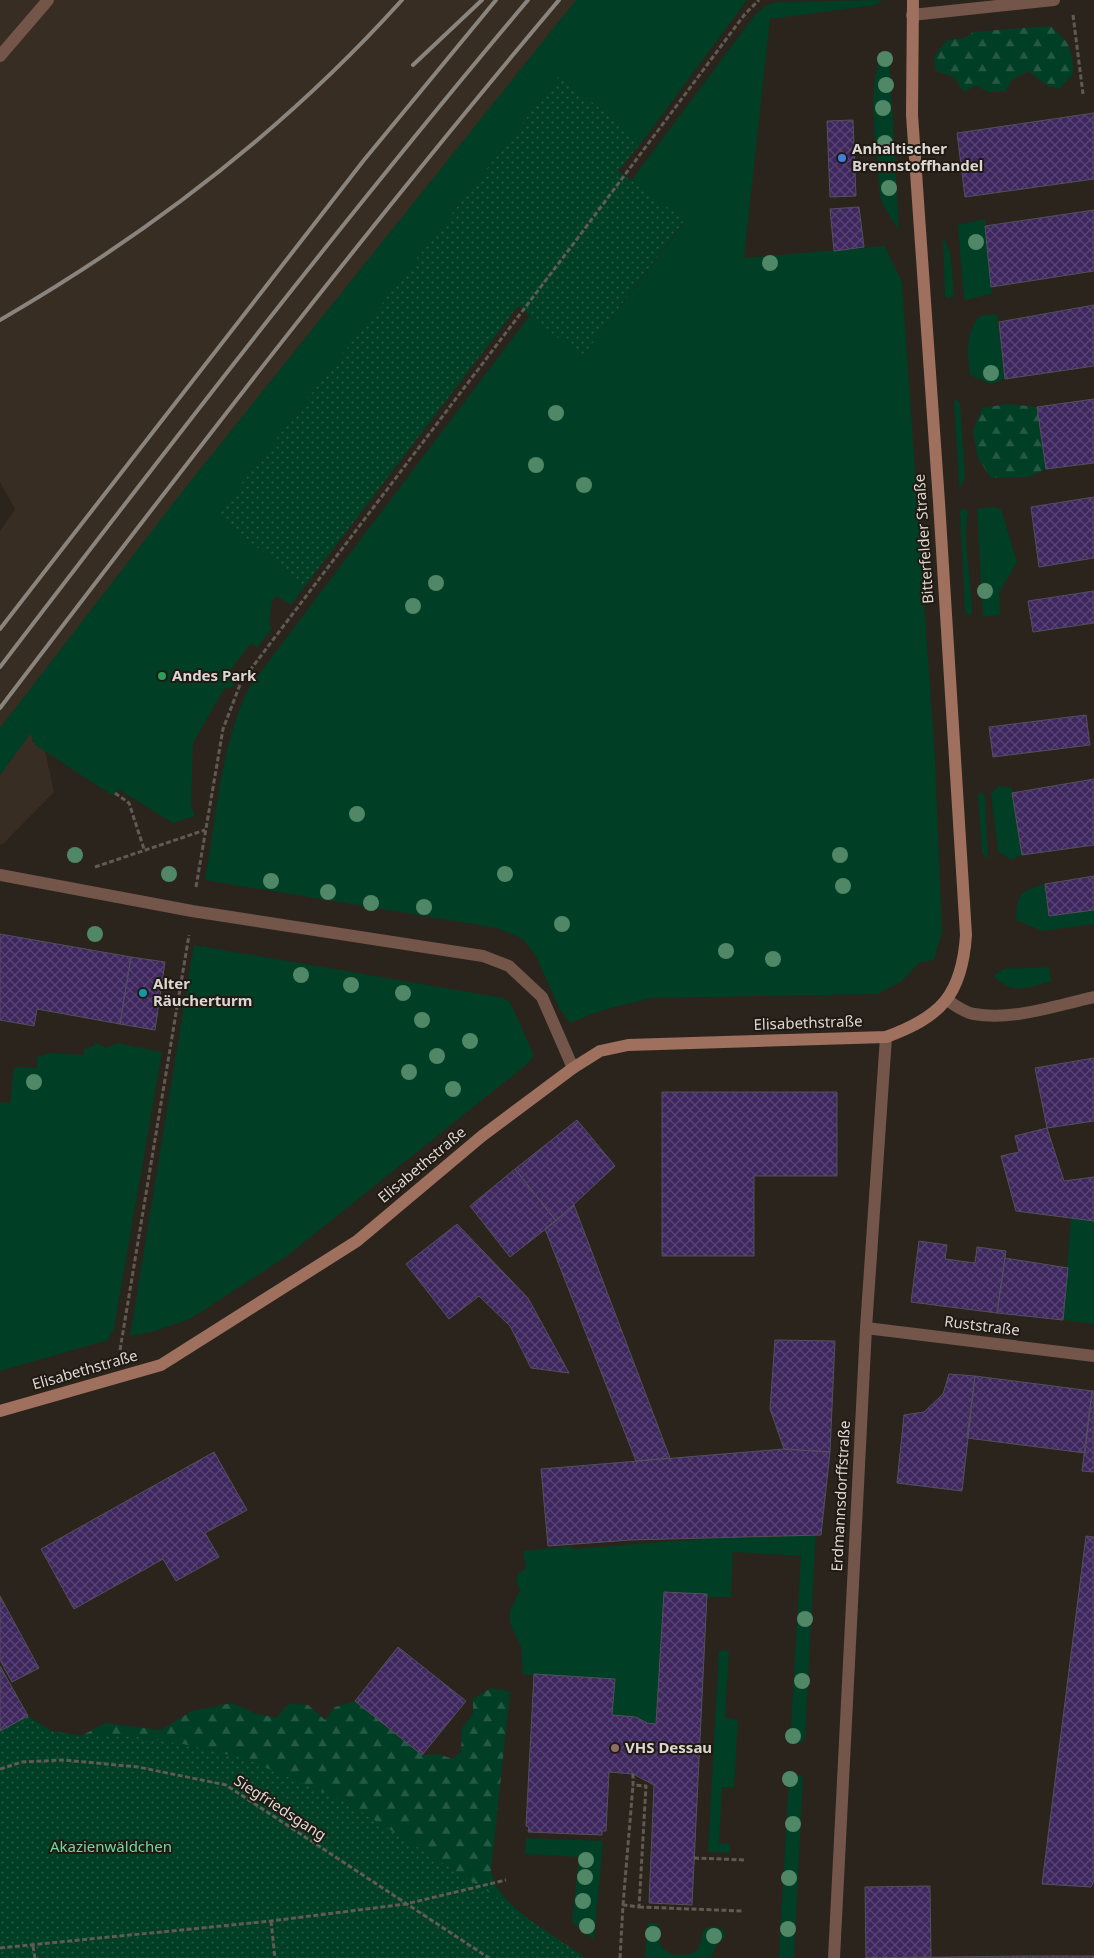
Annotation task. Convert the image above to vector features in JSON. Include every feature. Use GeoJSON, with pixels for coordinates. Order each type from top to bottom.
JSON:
{"type":"FeatureCollection","features":[{"type":"Feature","properties":{"kind":"street"},"geometry":{"type":"LineString","coordinates":[[0,56],[48,0]]}},
{"type":"Feature","properties":{"kind":"street","name":"Bitterfelder Straße"},"geometry":{"type":"LineString","coordinates":[[886,1037],[914,1027],[935,1012],[947,1000],[958,978],[966,935],[939,502],[912,115],[913,0]]}},
{"type":"Feature","properties":{"kind":"street"},"geometry":{"type":"LineString","coordinates":[[912,15],[1054,0]]}},
{"type":"Feature","properties":{"kind":"street"},"geometry":{"type":"LineString","coordinates":[[0,875],[192,911],[483,956],[509,966],[528,981],[542,998],[573,1068]]}},
{"type":"Feature","properties":{"kind":"street"},"geometry":{"type":"LineString","coordinates":[[947,1000],[973,1014],[998,1015],[1026,1012],[1094,997]]}},
{"type":"Feature","properties":{"kind":"street","name":"Elisabethstraße"},"geometry":{"type":"LineString","coordinates":[[0,1411],[161,1365],[357,1241],[482,1136],[573,1068],[600,1051],[628,1045],[886,1037]]}},
{"type":"Feature","properties":{"kind":"street","name":"Erdmannsdorffstraße"},"geometry":{"type":"LineString","coordinates":[[834,1958],[866,1328],[886,1037]]}},
{"type":"Feature","properties":{"kind":"street","name":"Ruststraße"},"geometry":{"type":"LineString","coordinates":[[866,1328],[1094,1356]]}},
{"type":"Feature","properties":{"kind":"path"},"geometry":{"type":"LineString","coordinates":[[115,1378],[223,728],[241,682],[523,311],[745,14],[759,0]]}},
{"type":"Feature","properties":{"kind":"path"},"geometry":{"type":"LineString","coordinates":[[1072,9],[1083,94]]}},
{"type":"Feature","properties":{"kind":"path"},"geometry":{"type":"LineString","coordinates":[[115,793],[129,803],[144,850]]}},
{"type":"Feature","properties":{"kind":"path"},"geometry":{"type":"LineString","coordinates":[[91,868],[206,830]]}},
{"type":"Feature","properties":{"kind":"path","name":"Siegfriedsgang"},"geometry":{"type":"LineString","coordinates":[[0,1769],[22,1762],[64,1760],[138,1767],[226,1785],[489,1958]]}},
{"type":"Feature","properties":{"kind":"path"},"geometry":{"type":"LineString","coordinates":[[620,1958],[633,1774]]}},
{"type":"Feature","properties":{"kind":"path"},"geometry":{"type":"LineString","coordinates":[[633,1785],[646,1786],[639,1907]]}},
{"type":"Feature","properties":{"kind":"path"},"geometry":{"type":"LineString","coordinates":[[694,1858],[746,1860]]}},
{"type":"Feature","properties":{"kind":"path"},"geometry":{"type":"LineString","coordinates":[[0,1948],[271,1921],[406,1904],[506,1880]]}},
{"type":"Feature","properties":{"kind":"path"},"geometry":{"type":"LineString","coordinates":[[624,1905],[743,1911]]}},
{"type":"Feature","properties":{"kind":"path"},"geometry":{"type":"LineString","coordinates":[[271,1921],[276,1958]]}},
{"type":"Feature","properties":{"kind":"path"},"geometry":{"type":"LineString","coordinates":[[33,1946],[35,1958]]}},
{"type":"Feature","properties":{"kind":"shaded area"},"geometry":{"type":"Polygon","coordinates":[[[0,0],[618,0],[32,741],[45,751],[54,792],[3,844],[0,844],[0,531],[15,509],[0,482],[0,0]]]}},
{"type":"Feature","properties":{"kind":"green space"},"geometry":{"type":"Polygon","coordinates":[[[576,0],[747,0],[642,142],[559,76],[217,515],[305,586],[291,605],[276,596],[272,601],[269,624],[272,628],[257,648],[251,643],[230,671],[235,686],[224,689],[193,743],[191,805],[195,816],[173,823],[118,789],[113,796],[34,744],[31,733],[0,775],[0,728],[182,492],[576,0]]]}},
{"type":"Feature","properties":{"kind":"green space"},"geometry":{"type":"Polygon","coordinates":[[[882,0],[875,5],[770,19],[744,258],[885,246],[902,283],[935,759],[942,931],[934,960],[920,962],[902,981],[878,994],[651,998],[603,1010],[570,1023],[559,1008],[536,956],[523,939],[497,928],[205,880],[216,806],[226,756],[232,731],[250,686],[530,315],[583,356],[685,221],[631,181],[754,16],[765,6],[776,2],[882,0]]]}},
{"type":"Feature","properties":{"kind":"green space"},"geometry":{"type":"Polygon","coordinates":[[[1050,26],[1066,42],[1072,58],[1073,74],[1059,89],[1048,86],[1028,71],[1012,80],[1005,92],[988,92],[976,85],[964,92],[954,77],[936,71],[934,57],[947,40],[965,38],[973,32],[1050,26]]]}},
{"type":"Feature","properties":{"kind":"green space"},"geometry":{"type":"Polygon","coordinates":[[[889,51],[899,231],[883,205],[880,195],[874,125],[874,87],[877,71],[881,59],[889,51]]]}},
{"type":"Feature","properties":{"kind":"green space"},"geometry":{"type":"Polygon","coordinates":[[[559,76],[642,142],[618,171],[685,220],[582,357],[518,306],[305,586],[217,515],[559,76]]]}},
{"type":"Feature","properties":{"kind":"green space"},"geometry":{"type":"Polygon","coordinates":[[[985,219],[992,294],[964,300],[958,225],[985,219]]]}},
{"type":"Feature","properties":{"kind":"green space"},"geometry":{"type":"Polygon","coordinates":[[[943,237],[949,250],[952,272],[954,294],[949,299],[945,296],[943,237]]]}},
{"type":"Feature","properties":{"kind":"green space"},"geometry":{"type":"Polygon","coordinates":[[[997,314],[1005,379],[991,384],[970,375],[968,344],[972,329],[980,316],[997,314]]]}},
{"type":"Feature","properties":{"kind":"green space"},"geometry":{"type":"Polygon","coordinates":[[[954,398],[960,404],[965,477],[962,485],[959,487],[954,398]]]}},
{"type":"Feature","properties":{"kind":"green space"},"geometry":{"type":"Polygon","coordinates":[[[1008,404],[1037,407],[1046,469],[1028,477],[991,478],[978,458],[973,431],[982,408],[1008,404]]]}},
{"type":"Feature","properties":{"kind":"green space"},"geometry":{"type":"Polygon","coordinates":[[[992,507],[1001,509],[1017,562],[999,593],[1000,615],[983,617],[977,509],[992,507]]]}},
{"type":"Feature","properties":{"kind":"green space"},"geometry":{"type":"Polygon","coordinates":[[[964,508],[968,512],[966,537],[972,600],[972,613],[970,616],[965,612],[960,511],[964,508]]]}},
{"type":"Feature","properties":{"kind":"green space"},"geometry":{"type":"Polygon","coordinates":[[[999,786],[1012,788],[1022,855],[1011,860],[998,851],[991,794],[999,786]]]}},
{"type":"Feature","properties":{"kind":"green space"},"geometry":{"type":"Polygon","coordinates":[[[982,792],[985,797],[988,859],[982,853],[978,795],[982,792]]]}},
{"type":"Feature","properties":{"kind":"green space"},"geometry":{"type":"Polygon","coordinates":[[[1045,884],[1050,916],[1094,910],[1094,924],[1042,931],[1016,920],[1017,904],[1022,895],[1030,889],[1045,884]]]}},
{"type":"Feature","properties":{"kind":"green space"},"geometry":{"type":"Polygon","coordinates":[[[194,945],[503,998],[510,1002],[534,1055],[526,1065],[287,1256],[190,1319],[152,1332],[130,1336],[194,945]]]}},
{"type":"Feature","properties":{"kind":"green space"},"geometry":{"type":"Polygon","coordinates":[[[1049,967],[1051,982],[1027,988],[1007,986],[993,976],[1003,969],[1049,967]]]}},
{"type":"Feature","properties":{"kind":"green space"},"geometry":{"type":"Polygon","coordinates":[[[95,1042],[106,1048],[118,1043],[162,1052],[114,1329],[108,1340],[0,1371],[0,1102],[10,1103],[14,1067],[37,1068],[37,1057],[50,1053],[84,1055],[84,1049],[94,1046],[95,1042]]]}},
{"type":"Feature","properties":{"kind":"green space"},"geometry":{"type":"Polygon","coordinates":[[[1071,1218],[1094,1221],[1094,1324],[1063,1320],[1071,1218]]]}},
{"type":"Feature","properties":{"kind":"green space"},"geometry":{"type":"Polygon","coordinates":[[[816,1530],[805,1738],[800,1743],[790,1743],[801,1556],[733,1552],[731,1597],[707,1597],[706,1594],[664,1592],[656,1724],[647,1723],[636,1717],[612,1715],[615,1679],[523,1675],[521,1647],[510,1623],[510,1611],[520,1590],[516,1581],[518,1574],[526,1568],[523,1551],[571,1546],[573,1549],[816,1530]]]}},
{"type":"Feature","properties":{"kind":"green space"},"geometry":{"type":"Polygon","coordinates":[[[719,1650],[729,1651],[725,1718],[738,1720],[734,1787],[722,1787],[719,1843],[730,1844],[730,1853],[708,1852],[719,1650]]]}},
{"type":"Feature","properties":{"kind":"green space","name":"Akazienwäldchen"},"geometry":{"type":"Polygon","coordinates":[[[491,1688],[510,1692],[491,1870],[495,1884],[504,1896],[529,1920],[585,1958],[235,1958],[0,1731],[28,1716],[51,1731],[81,1736],[105,1723],[161,1730],[192,1711],[232,1703],[254,1713],[276,1718],[289,1704],[308,1705],[325,1720],[335,1707],[355,1701],[422,1755],[439,1754],[452,1759],[461,1752],[462,1728],[473,1714],[473,1699],[491,1688]]]}},
{"type":"Feature","properties":{"kind":"green space","name":"Akazienwäldchen"},"geometry":{"type":"Polygon","coordinates":[[[28,1716],[51,1731],[81,1736],[123,1735],[183,1744],[246,1759],[346,1802],[498,1898],[585,1958],[0,1958],[0,1731],[28,1716]]]}},
{"type":"Feature","properties":{"kind":"green space"},"geometry":{"type":"Polygon","coordinates":[[[789,1775],[803,1776],[794,1958],[779,1958],[789,1775]]]}},
{"type":"Feature","properties":{"kind":"green space"},"geometry":{"type":"Polygon","coordinates":[[[526,1838],[603,1841],[594,1940],[572,1922],[579,1857],[525,1854],[526,1838]]]}},
{"type":"Feature","properties":{"kind":"green space"},"geometry":{"type":"Polygon","coordinates":[[[648,1923],[658,1924],[660,1944],[663,1949],[677,1955],[693,1953],[697,1950],[701,1943],[703,1931],[708,1927],[716,1927],[725,1931],[724,1938],[717,1944],[711,1958],[645,1958],[648,1923]]]}},
{"type":"Feature","properties":{"kind":"building"},"geometry":{"type":"Polygon","coordinates":[[[1094,113],[1094,179],[965,197],[957,133],[1094,113]]]}},
{"type":"Feature","properties":{"kind":"building","name":"Anhaltischer Brennstoffhandel"},"geometry":{"type":"Polygon","coordinates":[[[853,120],[856,196],[830,197],[827,121],[853,120]]]}},
{"type":"Feature","properties":{"kind":"building"},"geometry":{"type":"Polygon","coordinates":[[[859,207],[864,247],[834,251],[830,209],[859,207]]]}},
{"type":"Feature","properties":{"kind":"building"},"geometry":{"type":"Polygon","coordinates":[[[1094,210],[1094,271],[991,287],[985,226],[1094,210]]]}},
{"type":"Feature","properties":{"kind":"building"},"geometry":{"type":"Polygon","coordinates":[[[1094,305],[1094,366],[1005,379],[999,322],[1094,305]]]}},
{"type":"Feature","properties":{"kind":"building"},"geometry":{"type":"Polygon","coordinates":[[[1094,399],[1094,463],[1046,469],[1037,407],[1094,399]]]}},
{"type":"Feature","properties":{"kind":"building"},"geometry":{"type":"Polygon","coordinates":[[[1094,497],[1094,558],[1039,567],[1031,507],[1094,497]]]}},
{"type":"Feature","properties":{"kind":"building"},"geometry":{"type":"Polygon","coordinates":[[[1094,591],[1094,623],[1033,632],[1028,601],[1094,591]]]}},
{"type":"Feature","properties":{"kind":"building"},"geometry":{"type":"Polygon","coordinates":[[[1086,715],[1090,745],[993,757],[989,727],[1086,715]]]}},
{"type":"Feature","properties":{"kind":"building"},"geometry":{"type":"Polygon","coordinates":[[[1094,779],[1094,845],[1022,855],[1012,793],[1094,779]]]}},
{"type":"Feature","properties":{"kind":"building"},"geometry":{"type":"Polygon","coordinates":[[[1094,876],[1094,910],[1049,916],[1045,884],[1094,876]]]}},
{"type":"Feature","properties":{"kind":"building"},"geometry":{"type":"Polygon","coordinates":[[[0,934],[131,957],[120,1024],[37,1009],[34,1026],[0,1020],[0,934]]]}},
{"type":"Feature","properties":{"kind":"building","name":"Alter Räucherturm"},"geometry":{"type":"Polygon","coordinates":[[[131,957],[165,962],[155,1030],[120,1024],[131,957]]]}},
{"type":"Feature","properties":{"kind":"building"},"geometry":{"type":"Polygon","coordinates":[[[1094,1058],[1094,1121],[1047,1128],[1035,1068],[1094,1058]]]}},
{"type":"Feature","properties":{"kind":"building"},"geometry":{"type":"Polygon","coordinates":[[[662,1092],[837,1092],[837,1176],[754,1176],[754,1256],[662,1256],[662,1092]]]}},
{"type":"Feature","properties":{"kind":"building"},"geometry":{"type":"Polygon","coordinates":[[[577,1120],[615,1166],[556,1221],[515,1169],[577,1120]]]}},
{"type":"Feature","properties":{"kind":"building"},"geometry":{"type":"Polygon","coordinates":[[[1047,1128],[1064,1181],[1094,1177],[1094,1221],[1016,1211],[1001,1156],[1019,1152],[1015,1136],[1047,1128]]]}},
{"type":"Feature","properties":{"kind":"building"},"geometry":{"type":"Polygon","coordinates":[[[515,1169],[556,1221],[510,1257],[470,1206],[515,1169]]]}},
{"type":"Feature","properties":{"kind":"building"},"geometry":{"type":"Polygon","coordinates":[[[574,1205],[670,1458],[636,1461],[545,1229],[574,1205]]]}},
{"type":"Feature","properties":{"kind":"building"},"geometry":{"type":"Polygon","coordinates":[[[457,1224],[528,1298],[569,1373],[531,1368],[510,1326],[479,1296],[449,1319],[406,1264],[457,1224]]]}},
{"type":"Feature","properties":{"kind":"building"},"geometry":{"type":"Polygon","coordinates":[[[919,1241],[947,1245],[945,1259],[975,1263],[977,1247],[1006,1251],[997,1313],[911,1302],[919,1241]]]}},
{"type":"Feature","properties":{"kind":"building"},"geometry":{"type":"Polygon","coordinates":[[[1005,1258],[1068,1268],[1063,1320],[997,1313],[1005,1258]]]}},
{"type":"Feature","properties":{"kind":"building"},"geometry":{"type":"Polygon","coordinates":[[[775,1340],[835,1341],[830,1452],[784,1449],[770,1409],[775,1340]]]}},
{"type":"Feature","properties":{"kind":"building"},"geometry":{"type":"Polygon","coordinates":[[[949,1374],[975,1376],[962,1491],[897,1483],[904,1415],[924,1412],[943,1394],[949,1374]]]}},
{"type":"Feature","properties":{"kind":"building"},"geometry":{"type":"Polygon","coordinates":[[[975,1376],[1092,1391],[1085,1453],[967,1438],[975,1376]]]}},
{"type":"Feature","properties":{"kind":"building"},"geometry":{"type":"Polygon","coordinates":[[[1092,1391],[1094,1391],[1094,1472],[1082,1471],[1092,1391]]]}},
{"type":"Feature","properties":{"kind":"building"},"geometry":{"type":"Polygon","coordinates":[[[784,1449],[830,1452],[821,1535],[630,1540],[548,1546],[541,1469],[784,1449]]]}},
{"type":"Feature","properties":{"kind":"building"},"geometry":{"type":"Polygon","coordinates":[[[214,1452],[247,1510],[205,1533],[219,1557],[176,1581],[163,1559],[74,1609],[41,1549],[214,1452]]]}},
{"type":"Feature","properties":{"kind":"building"},"geometry":{"type":"Polygon","coordinates":[[[1086,1536],[1094,1537],[1094,1881],[1091,1887],[1042,1884],[1086,1536]]]}},
{"type":"Feature","properties":{"kind":"building","name":"VHS Dessau"},"geometry":{"type":"Polygon","coordinates":[[[664,1592],[707,1594],[692,1905],[649,1903],[654,1785],[633,1774],[609,1772],[606,1831],[602,1831],[602,1835],[528,1832],[529,1827],[526,1826],[534,1674],[615,1679],[612,1715],[636,1717],[647,1723],[656,1724],[664,1592]]]}},
{"type":"Feature","properties":{"kind":"building"},"geometry":{"type":"Polygon","coordinates":[[[0,1596],[39,1668],[12,1682],[0,1660],[0,1596]]]}},
{"type":"Feature","properties":{"kind":"building"},"geometry":{"type":"Polygon","coordinates":[[[398,1647],[466,1701],[422,1755],[355,1701],[398,1647]]]}},
{"type":"Feature","properties":{"kind":"building"},"geometry":{"type":"Polygon","coordinates":[[[0,1666],[28,1716],[0,1731],[0,1666]]]}},
{"type":"Feature","properties":{"kind":"building"},"geometry":{"type":"Polygon","coordinates":[[[930,1886],[931,1957],[866,1958],[865,1887],[930,1886]]]}},
{"type":"Feature","properties":{"kind":"building"},"geometry":{"type":"Polygon","coordinates":[[[1024,1956],[1024,1958],[945,1958],[945,1957],[1024,1956]]]}},
{"type":"Feature","properties":{"kind":"building"},"geometry":{"type":"Polygon","coordinates":[[[1024,1956],[1094,1956],[1094,1958],[1024,1958],[1024,1956]]]}},
{"type":"Feature","properties":{"kind":"building"},"geometry":{"type":"Polygon","coordinates":[[[945,1957],[945,1958],[866,1958],[945,1957]]]}},
{"type":"Feature","properties":{"kind":"railway"},"geometry":{"type":"LineString","coordinates":[[0,320],[56,287],[110,251],[163,215],[214,176],[311,92],[358,47],[402,0]]}},
{"type":"Feature","properties":{"kind":"railway"},"geometry":{"type":"LineString","coordinates":[[413,65],[482,0]]}},
{"type":"Feature","properties":{"kind":"railway"},"geometry":{"type":"LineString","coordinates":[[0,629],[364,160],[496,0]]}},
{"type":"Feature","properties":{"kind":"railway"},"geometry":{"type":"LineString","coordinates":[[0,667],[194,414],[326,247],[528,0]]}},
{"type":"Feature","properties":{"kind":"railway"},"geometry":{"type":"LineString","coordinates":[[0,708],[345,262],[559,0]]}},
{"type":"Feature","properties":{"kind":"place","name":"Anhaltischer Brennstoffhandel"},"geometry":{"type":"Point","coordinates":[842,158]}},
{"type":"Feature","properties":{"kind":"place","name":"Andes Park"},"geometry":{"type":"Point","coordinates":[162,676]}},
{"type":"Feature","properties":{"kind":"place","name":"Alter Räucherturm"},"geometry":{"type":"Point","coordinates":[143,993]}},
{"type":"Feature","properties":{"kind":"place","name":"VHS Dessau"},"geometry":{"type":"Point","coordinates":[615,1748]}}]}
